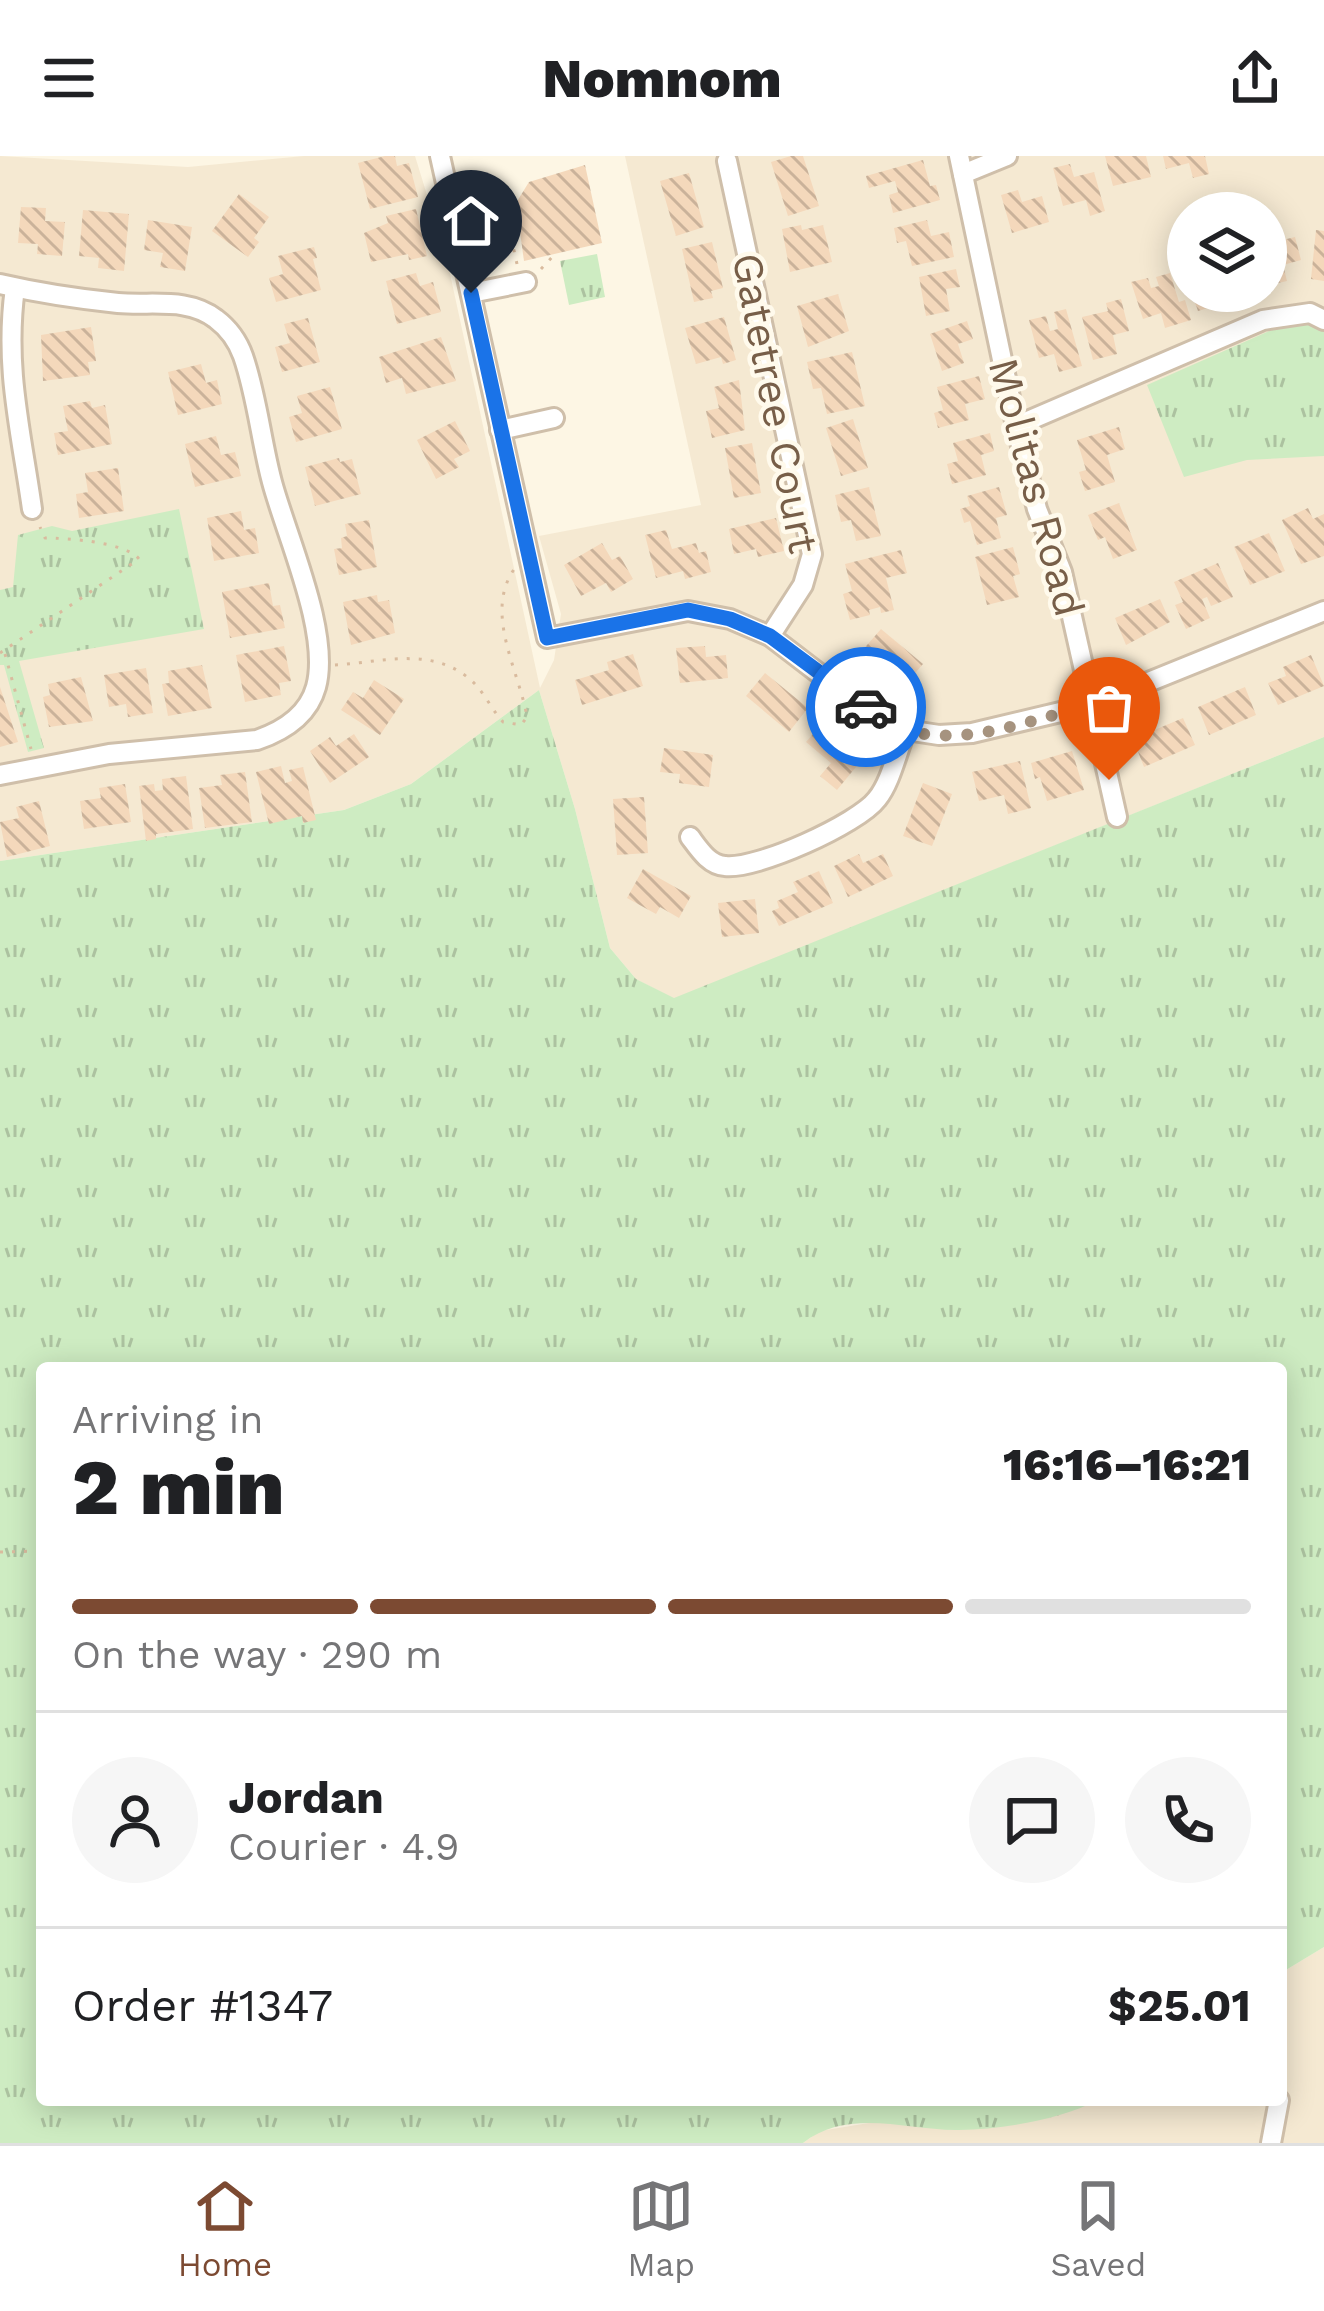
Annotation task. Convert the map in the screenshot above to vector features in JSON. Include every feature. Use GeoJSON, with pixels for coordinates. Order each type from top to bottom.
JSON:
{"type":"FeatureCollection","features":[{"type":"Feature","properties":{"kind":"street"},"geometry":{"type":"LineString","coordinates":[[440,156],[547,638],[688,610],[730,619],[770,636],[851,698],[905,730],[971,734],[1094,704],[1324,610]]}},
{"type":"Feature","properties":{"kind":"street"},"geometry":{"type":"LineString","coordinates":[[961,165],[1007,156]]}},
{"type":"Feature","properties":{"kind":"street","name":"Gatetree Court"},"geometry":{"type":"LineString","coordinates":[[727,161],[812,554],[803,585],[770,636]]}},
{"type":"Feature","properties":{"kind":"street","name":"Molitas Road"},"geometry":{"type":"LineString","coordinates":[[961,165],[1016,425],[1037,509],[1062,572],[1117,818]]}},
{"type":"Feature","properties":{"kind":"street"},"geometry":{"type":"LineString","coordinates":[[471,293],[523,282]]}},
{"type":"Feature","properties":{"kind":"street"},"geometry":{"type":"LineString","coordinates":[[0,776],[110,754],[257,740],[276,733],[304,710],[316,687],[319,667],[300,560],[271,478],[243,354],[227,328],[203,310],[8,286],[11,377],[32,509]]}},
{"type":"Feature","properties":{"kind":"street"},"geometry":{"type":"LineString","coordinates":[[1016,425],[1263,320],[1310,314],[1324,320]]}},
{"type":"Feature","properties":{"kind":"street"},"geometry":{"type":"LineString","coordinates":[[500,430],[554,418]]}},
{"type":"Feature","properties":{"kind":"street"},"geometry":{"type":"LineString","coordinates":[[690,838],[720,867],[746,866],[849,821],[880,796],[905,730]]}},
{"type":"Feature","properties":{"kind":"street"},"geometry":{"type":"LineString","coordinates":[[1271,2143],[1278,2106]]}},
{"type":"Feature","properties":{"kind":"path"},"geometry":{"type":"LineString","coordinates":[[519,216],[509,228],[523,282],[555,254]]}},
{"type":"Feature","properties":{"kind":"path"},"geometry":{"type":"LineString","coordinates":[[32,509],[44,538],[132,550],[139,559],[2,652],[36,768]]}},
{"type":"Feature","properties":{"kind":"path"},"geometry":{"type":"LineString","coordinates":[[319,667],[411,658],[443,662],[479,688],[503,722],[521,725],[527,717],[504,629],[502,593],[512,571],[528,553]]}},
{"type":"Feature","properties":{"kind":"path"},"geometry":{"type":"LineString","coordinates":[[0,1552],[36,1552]]}},
{"type":"Feature","properties":{"kind":"shaded area"},"geometry":{"type":"Polygon","coordinates":[[[0,156],[188,167],[304,156],[415,156],[447,260],[540,688],[554,660],[561,614],[539,536],[701,505],[625,156],[1324,156],[1324,737],[674,999],[636,979],[610,948],[539,690],[411,784],[344,810],[0,861],[0,156]]]}},
{"type":"Feature","properties":{"kind":"shaded area"},"geometry":{"type":"Polygon","coordinates":[[[1324,1947],[1324,2143],[803,2143],[820,2131],[881,2121],[957,2130],[1070,2106],[1287,2106],[1287,1969],[1324,1947]]]}},
{"type":"Feature","properties":{"kind":"green space"},"geometry":{"type":"Polygon","coordinates":[[[597,254],[605,297],[569,305],[560,261],[597,254]]]}},
{"type":"Feature","properties":{"kind":"green space"},"geometry":{"type":"Polygon","coordinates":[[[1324,326],[1324,456],[1247,460],[1184,477],[1147,385],[1276,328],[1324,326]]]}},
{"type":"Feature","properties":{"kind":"green space"},"geometry":{"type":"Polygon","coordinates":[[[179,509],[204,629],[19,661],[44,748],[28,752],[4,665],[0,665],[0,590],[13,587],[18,535],[52,526],[72,531],[179,509]]]}},
{"type":"Feature","properties":{"kind":"green space"},"geometry":{"type":"Polygon","coordinates":[[[539,690],[610,948],[636,979],[674,998],[1324,737],[1324,1947],[1287,1969],[1287,1362],[36,1362],[36,2106],[1083,2106],[1049,2118],[959,2130],[859,2123],[821,2132],[803,2143],[0,2143],[0,861],[344,810],[411,784],[539,690]]]}},
{"type":"Feature","properties":{"kind":"building"},"geometry":{"type":"Polygon","coordinates":[[[395,156],[397,166],[409,163],[418,197],[370,209],[358,163],[395,156]]]}},
{"type":"Feature","properties":{"kind":"building"},"geometry":{"type":"Polygon","coordinates":[[[803,156],[819,206],[788,216],[771,162],[803,156]]]}},
{"type":"Feature","properties":{"kind":"building"},"geometry":{"type":"Polygon","coordinates":[[[1105,156],[1146,156],[1151,177],[1113,186],[1105,156]]]}},
{"type":"Feature","properties":{"kind":"building"},"geometry":{"type":"Polygon","coordinates":[[[1163,156],[1205,156],[1209,174],[1193,178],[1189,163],[1166,169],[1163,156]]]}},
{"type":"Feature","properties":{"kind":"building"},"geometry":{"type":"Polygon","coordinates":[[[923,160],[930,186],[936,185],[940,200],[893,213],[889,195],[898,192],[895,181],[869,188],[866,176],[923,160]]]}},
{"type":"Feature","properties":{"kind":"building"},"geometry":{"type":"Polygon","coordinates":[[[1070,164],[1074,177],[1094,172],[1105,211],[1090,216],[1086,200],[1063,206],[1053,168],[1070,164]]]}},
{"type":"Feature","properties":{"kind":"building"},"geometry":{"type":"Polygon","coordinates":[[[585,165],[602,243],[524,261],[516,203],[529,182],[585,165]]]}},
{"type":"Feature","properties":{"kind":"building"},"geometry":{"type":"Polygon","coordinates":[[[689,173],[704,227],[676,236],[660,181],[689,173]]]}},
{"type":"Feature","properties":{"kind":"building"},"geometry":{"type":"Polygon","coordinates":[[[1018,190],[1022,202],[1042,196],[1049,222],[1012,233],[1001,195],[1018,190]]]}},
{"type":"Feature","properties":{"kind":"building"},"geometry":{"type":"Polygon","coordinates":[[[239,194],[269,217],[248,257],[212,231],[239,194]]]}},
{"type":"Feature","properties":{"kind":"building"},"geometry":{"type":"Polygon","coordinates":[[[21,207],[46,208],[45,221],[65,222],[62,256],[37,254],[38,244],[18,243],[21,207]]]}},
{"type":"Feature","properties":{"kind":"building"},"geometry":{"type":"Polygon","coordinates":[[[416,209],[427,256],[409,260],[408,254],[371,262],[364,233],[388,223],[386,216],[416,209]]]}},
{"type":"Feature","properties":{"kind":"building"},"geometry":{"type":"Polygon","coordinates":[[[83,210],[129,214],[124,271],[98,268],[99,258],[79,256],[83,210]]]}},
{"type":"Feature","properties":{"kind":"building"},"geometry":{"type":"Polygon","coordinates":[[[148,220],[192,227],[185,271],[160,267],[163,253],[144,250],[148,220]]]}},
{"type":"Feature","properties":{"kind":"building"},"geometry":{"type":"Polygon","coordinates":[[[927,220],[931,236],[949,232],[954,257],[912,266],[906,241],[897,243],[894,228],[927,220]]]}},
{"type":"Feature","properties":{"kind":"building"},"geometry":{"type":"Polygon","coordinates":[[[801,225],[802,230],[823,225],[832,262],[790,272],[782,229],[801,225]]]}},
{"type":"Feature","properties":{"kind":"building"},"geometry":{"type":"Polygon","coordinates":[[[1316,230],[1324,231],[1324,281],[1311,279],[1316,230]]]}},
{"type":"Feature","properties":{"kind":"building"},"geometry":{"type":"Polygon","coordinates":[[[1295,237],[1301,260],[1287,264],[1287,239],[1295,237]]]}},
{"type":"Feature","properties":{"kind":"building"},"geometry":{"type":"Polygon","coordinates":[[[712,242],[723,288],[711,291],[713,298],[694,302],[682,249],[712,242]]]}},
{"type":"Feature","properties":{"kind":"building"},"geometry":{"type":"Polygon","coordinates":[[[314,247],[321,290],[276,302],[269,278],[283,274],[278,256],[314,247]]]}},
{"type":"Feature","properties":{"kind":"building"},"geometry":{"type":"Polygon","coordinates":[[[956,269],[960,287],[946,289],[950,311],[926,316],[919,277],[956,269]]]}},
{"type":"Feature","properties":{"kind":"building"},"geometry":{"type":"Polygon","coordinates":[[[416,273],[420,286],[433,282],[441,312],[397,324],[386,281],[416,273]]]}},
{"type":"Feature","properties":{"kind":"building"},"geometry":{"type":"Polygon","coordinates":[[[1167,274],[1167,312],[1189,312],[1191,320],[1165,328],[1161,313],[1143,319],[1131,282],[1148,278],[1151,288],[1159,286],[1156,277],[1167,274]]]}},
{"type":"Feature","properties":{"kind":"building"},"geometry":{"type":"Polygon","coordinates":[[[838,294],[849,331],[808,347],[797,306],[838,294]]]}},
{"type":"Feature","properties":{"kind":"building"},"geometry":{"type":"Polygon","coordinates":[[[1121,299],[1129,331],[1113,335],[1117,354],[1093,360],[1082,317],[1108,311],[1106,303],[1121,299]]]}},
{"type":"Feature","properties":{"kind":"building"},"geometry":{"type":"Polygon","coordinates":[[[1066,309],[1082,366],[1059,372],[1054,354],[1039,358],[1029,320],[1046,316],[1050,331],[1058,329],[1054,312],[1066,309]]]}},
{"type":"Feature","properties":{"kind":"building"},"geometry":{"type":"Polygon","coordinates":[[[724,317],[736,360],[723,364],[721,357],[696,364],[685,328],[724,317]]]}},
{"type":"Feature","properties":{"kind":"building"},"geometry":{"type":"Polygon","coordinates":[[[308,318],[320,362],[282,372],[275,347],[290,343],[284,324],[308,318]]]}},
{"type":"Feature","properties":{"kind":"building"},"geometry":{"type":"Polygon","coordinates":[[[967,321],[973,339],[958,344],[964,363],[942,371],[930,334],[967,321]]]}},
{"type":"Feature","properties":{"kind":"building"},"geometry":{"type":"Polygon","coordinates":[[[91,327],[96,361],[88,362],[90,375],[43,381],[41,335],[91,327]]]}},
{"type":"Feature","properties":{"kind":"building"},"geometry":{"type":"Polygon","coordinates":[[[441,337],[456,381],[406,394],[402,378],[386,383],[379,357],[441,337]]]}},
{"type":"Feature","properties":{"kind":"building"},"geometry":{"type":"Polygon","coordinates":[[[852,352],[865,406],[827,414],[821,388],[813,389],[807,362],[852,352]]]}},
{"type":"Feature","properties":{"kind":"building"},"geometry":{"type":"Polygon","coordinates":[[[201,364],[206,383],[217,380],[222,404],[178,415],[168,372],[201,364]]]}},
{"type":"Feature","properties":{"kind":"building"},"geometry":{"type":"Polygon","coordinates":[[[979,376],[985,399],[965,404],[969,420],[938,428],[934,413],[943,410],[937,387],[979,376]]]}},
{"type":"Feature","properties":{"kind":"building"},"geometry":{"type":"Polygon","coordinates":[[[739,380],[745,430],[712,438],[706,411],[719,408],[714,387],[739,380]]]}},
{"type":"Feature","properties":{"kind":"building"},"geometry":{"type":"Polygon","coordinates":[[[330,387],[342,429],[296,442],[289,417],[302,413],[297,396],[330,387]]]}},
{"type":"Feature","properties":{"kind":"building"},"geometry":{"type":"Polygon","coordinates":[[[90,401],[92,408],[105,405],[112,444],[58,455],[54,433],[68,431],[63,406],[90,401]]]}},
{"type":"Feature","properties":{"kind":"building"},"geometry":{"type":"Polygon","coordinates":[[[853,419],[868,468],[841,476],[826,428],[853,419]]]}},
{"type":"Feature","properties":{"kind":"building"},"geometry":{"type":"Polygon","coordinates":[[[455,421],[470,451],[454,459],[459,467],[436,479],[417,440],[455,421]]]}},
{"type":"Feature","properties":{"kind":"building"},"geometry":{"type":"Polygon","coordinates":[[[1119,427],[1125,449],[1107,455],[1115,482],[1085,491],[1079,472],[1086,470],[1077,440],[1119,427]]]}},
{"type":"Feature","properties":{"kind":"building"},"geometry":{"type":"Polygon","coordinates":[[[990,433],[994,451],[981,455],[986,475],[952,484],[947,464],[958,461],[953,443],[990,433]]]}},
{"type":"Feature","properties":{"kind":"building"},"geometry":{"type":"Polygon","coordinates":[[[216,436],[221,455],[235,452],[241,476],[195,487],[185,444],[216,436]]]}},
{"type":"Feature","properties":{"kind":"building"},"geometry":{"type":"Polygon","coordinates":[[[752,443],[761,493],[734,498],[725,448],[752,443]]]}},
{"type":"Feature","properties":{"kind":"building"},"geometry":{"type":"Polygon","coordinates":[[[339,458],[340,462],[352,459],[361,494],[315,506],[305,467],[339,458]]]}},
{"type":"Feature","properties":{"kind":"building"},"geometry":{"type":"Polygon","coordinates":[[[118,468],[124,511],[79,518],[76,494],[88,492],[85,473],[118,468]]]}},
{"type":"Feature","properties":{"kind":"building"},"geometry":{"type":"Polygon","coordinates":[[[869,487],[881,536],[856,541],[851,520],[841,522],[835,495],[869,487]]]}},
{"type":"Feature","properties":{"kind":"building"},"geometry":{"type":"Polygon","coordinates":[[[999,487],[1007,515],[996,518],[1001,538],[977,545],[970,521],[964,523],[960,509],[970,506],[967,496],[999,487]]]}},
{"type":"Feature","properties":{"kind":"building"},"geometry":{"type":"Polygon","coordinates":[[[1119,503],[1137,550],[1113,559],[1105,537],[1098,540],[1088,515],[1119,503]]]}},
{"type":"Feature","properties":{"kind":"building"},"geometry":{"type":"Polygon","coordinates":[[[1308,508],[1313,519],[1324,514],[1324,556],[1301,564],[1282,520],[1308,508]]]}},
{"type":"Feature","properties":{"kind":"building"},"geometry":{"type":"Polygon","coordinates":[[[241,511],[244,530],[255,528],[259,553],[214,561],[207,518],[241,511]]]}},
{"type":"Feature","properties":{"kind":"building"},"geometry":{"type":"Polygon","coordinates":[[[776,518],[784,551],[758,557],[756,549],[734,554],[729,529],[776,518]]]}},
{"type":"Feature","properties":{"kind":"building"},"geometry":{"type":"Polygon","coordinates":[[[369,520],[377,567],[339,575],[334,549],[342,548],[345,524],[369,520]]]}},
{"type":"Feature","properties":{"kind":"building"},"geometry":{"type":"Polygon","coordinates":[[[666,530],[672,549],[696,543],[699,553],[706,551],[711,572],[685,579],[683,571],[656,578],[645,535],[666,530]]]}},
{"type":"Feature","properties":{"kind":"building"},"geometry":{"type":"Polygon","coordinates":[[[1269,533],[1285,571],[1250,585],[1234,547],[1269,533]]]}},
{"type":"Feature","properties":{"kind":"building"},"geometry":{"type":"Polygon","coordinates":[[[602,543],[612,560],[620,556],[633,579],[611,592],[606,583],[581,596],[564,565],[602,543]]]}},
{"type":"Feature","properties":{"kind":"building"},"geometry":{"type":"Polygon","coordinates":[[[1013,547],[1020,574],[1013,576],[1019,597],[987,605],[975,557],[1013,547]]]}},
{"type":"Feature","properties":{"kind":"building"},"geometry":{"type":"Polygon","coordinates":[[[901,550],[907,573],[886,578],[894,610],[881,613],[880,607],[850,620],[843,594],[852,591],[845,564],[901,550]]]}},
{"type":"Feature","properties":{"kind":"building"},"geometry":{"type":"Polygon","coordinates":[[[1218,563],[1233,597],[1211,606],[1207,597],[1202,599],[1210,618],[1186,629],[1175,605],[1183,602],[1174,582],[1218,563]]]}},
{"type":"Feature","properties":{"kind":"building"},"geometry":{"type":"Polygon","coordinates":[[[269,583],[273,606],[280,605],[285,628],[230,638],[222,592],[269,583]]]}},
{"type":"Feature","properties":{"kind":"building"},"geometry":{"type":"Polygon","coordinates":[[[377,595],[378,602],[389,600],[395,633],[351,645],[343,602],[377,595]]]}},
{"type":"Feature","properties":{"kind":"building"},"geometry":{"type":"Polygon","coordinates":[[[1160,599],[1170,622],[1126,645],[1115,618],[1160,599]]]}},
{"type":"Feature","properties":{"kind":"building"},"geometry":{"type":"Polygon","coordinates":[[[881,629],[923,664],[903,687],[861,652],[881,629]]]}},
{"type":"Feature","properties":{"kind":"building"},"geometry":{"type":"Polygon","coordinates":[[[284,646],[291,681],[279,683],[281,695],[245,702],[236,655],[284,646]]]}},
{"type":"Feature","properties":{"kind":"building"},"geometry":{"type":"Polygon","coordinates":[[[705,646],[706,657],[726,655],[728,678],[680,683],[676,648],[705,646]]]}},
{"type":"Feature","properties":{"kind":"building"},"geometry":{"type":"Polygon","coordinates":[[[633,654],[643,686],[582,705],[575,680],[609,670],[607,662],[633,654]]]}},
{"type":"Feature","properties":{"kind":"building"},"geometry":{"type":"Polygon","coordinates":[[[1311,655],[1324,686],[1278,705],[1268,683],[1286,676],[1283,667],[1311,655]]]}},
{"type":"Feature","properties":{"kind":"building"},"geometry":{"type":"Polygon","coordinates":[[[202,665],[212,708],[168,716],[162,684],[169,683],[168,671],[202,665]]]}},
{"type":"Feature","properties":{"kind":"building"},"geometry":{"type":"Polygon","coordinates":[[[146,668],[153,713],[128,717],[126,704],[109,707],[104,675],[146,668]]]}},
{"type":"Feature","properties":{"kind":"building"},"geometry":{"type":"Polygon","coordinates":[[[765,673],[808,708],[789,732],[746,696],[765,673]]]}},
{"type":"Feature","properties":{"kind":"building"},"geometry":{"type":"Polygon","coordinates":[[[81,677],[93,721],[49,727],[43,697],[50,695],[48,684],[81,677]]]}},
{"type":"Feature","properties":{"kind":"building"},"geometry":{"type":"Polygon","coordinates":[[[374,680],[404,699],[380,735],[341,710],[353,692],[363,698],[374,680]]]}},
{"type":"Feature","properties":{"kind":"building"},"geometry":{"type":"Polygon","coordinates":[[[0,687],[18,742],[0,747],[0,687]]]}},
{"type":"Feature","properties":{"kind":"building"},"geometry":{"type":"Polygon","coordinates":[[[1245,687],[1256,715],[1209,735],[1198,707],[1245,687]]]}},
{"type":"Feature","properties":{"kind":"building"},"geometry":{"type":"Polygon","coordinates":[[[1183,718],[1195,745],[1144,767],[1133,739],[1183,718]]]}},
{"type":"Feature","properties":{"kind":"building"},"geometry":{"type":"Polygon","coordinates":[[[826,719],[865,756],[837,790],[820,776],[831,763],[806,742],[826,719]]]}},
{"type":"Feature","properties":{"kind":"building"},"geometry":{"type":"Polygon","coordinates":[[[354,734],[369,757],[330,783],[310,751],[330,737],[336,746],[354,734]]]}},
{"type":"Feature","properties":{"kind":"building"},"geometry":{"type":"Polygon","coordinates":[[[664,748],[713,755],[709,787],[679,783],[680,774],[660,772],[664,748]]]}},
{"type":"Feature","properties":{"kind":"building"},"geometry":{"type":"Polygon","coordinates":[[[1072,751],[1084,790],[1047,801],[1031,763],[1072,751]]]}},
{"type":"Feature","properties":{"kind":"building"},"geometry":{"type":"Polygon","coordinates":[[[1020,761],[1031,808],[1008,814],[1004,795],[979,801],[972,772],[1020,761]]]}},
{"type":"Feature","properties":{"kind":"building"},"geometry":{"type":"Polygon","coordinates":[[[281,766],[285,783],[292,781],[289,770],[303,767],[316,820],[303,823],[302,816],[269,824],[256,772],[281,766]]]}},
{"type":"Feature","properties":{"kind":"building"},"geometry":{"type":"Polygon","coordinates":[[[245,772],[252,822],[205,828],[199,788],[222,785],[220,775],[245,772]]]}},
{"type":"Feature","properties":{"kind":"building"},"geometry":{"type":"Polygon","coordinates":[[[186,776],[193,829],[156,834],[156,839],[146,841],[139,786],[154,784],[155,791],[163,790],[162,779],[186,776]]]}},
{"type":"Feature","properties":{"kind":"building"},"geometry":{"type":"Polygon","coordinates":[[[923,783],[952,794],[932,846],[903,836],[923,783]]]}},
{"type":"Feature","properties":{"kind":"building"},"geometry":{"type":"Polygon","coordinates":[[[125,784],[131,822],[84,829],[80,801],[101,798],[99,788],[125,784]]]}},
{"type":"Feature","properties":{"kind":"building"},"geometry":{"type":"Polygon","coordinates":[[[644,797],[648,853],[617,855],[613,799],[644,797]]]}},
{"type":"Feature","properties":{"kind":"building"},"geometry":{"type":"Polygon","coordinates":[[[39,801],[50,846],[7,857],[0,822],[19,818],[16,807],[39,801]]]}},
{"type":"Feature","properties":{"kind":"building"},"geometry":{"type":"Polygon","coordinates":[[[859,854],[863,863],[883,854],[893,876],[848,897],[834,866],[859,854]]]}},
{"type":"Feature","properties":{"kind":"building"},"geometry":{"type":"Polygon","coordinates":[[[643,869],[691,896],[679,918],[660,907],[656,914],[627,898],[643,869]]]}},
{"type":"Feature","properties":{"kind":"building"},"geometry":{"type":"Polygon","coordinates":[[[819,871],[833,903],[779,926],[772,911],[779,908],[777,901],[798,892],[793,882],[819,871]]]}},
{"type":"Feature","properties":{"kind":"building"},"geometry":{"type":"Polygon","coordinates":[[[755,899],[759,933],[722,937],[718,903],[755,899]]]}},
{"type":"Feature","properties":{"kind":"way so far"},"geometry":{"type":"LineString","coordinates":[[866,707],[905,730],[939,735],[971,734],[1094,704],[1109,780]]}},
{"type":"Feature","properties":{"kind":"route"},"geometry":{"type":"LineString","coordinates":[[471,293],[547,638],[688,610],[730,619],[770,636],[866,707]]}}]}
